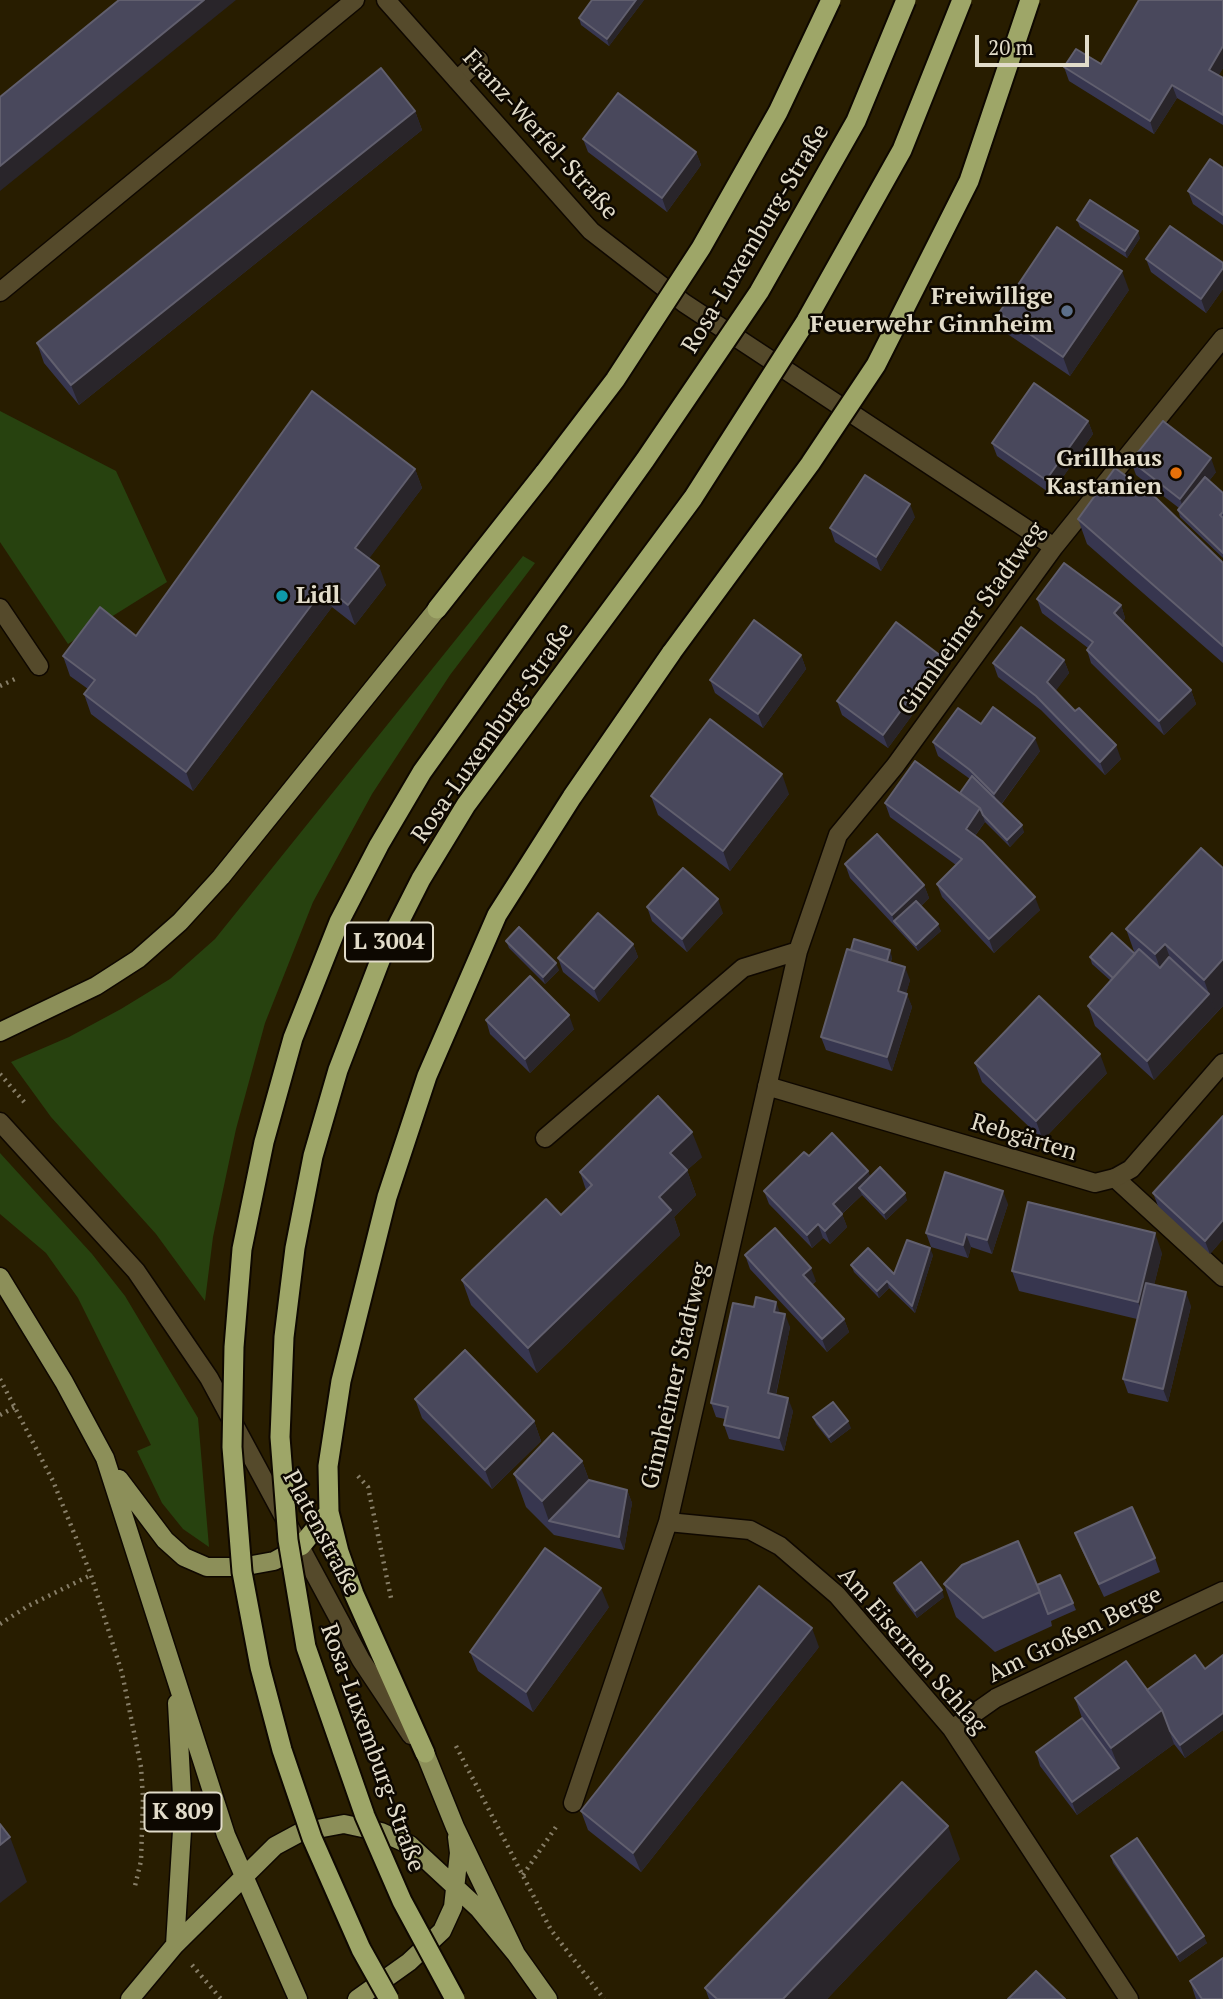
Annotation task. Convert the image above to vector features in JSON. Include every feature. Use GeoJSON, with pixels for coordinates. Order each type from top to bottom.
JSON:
{"type":"FeatureCollection","features":[{"type":"Feature","properties":{"kind":"highway"},"geometry":{"type":"LineString","coordinates":[[436,610],[615,380],[701,248],[778,112],[831,0]]}},
{"type":"Feature","properties":{"kind":"highway","name":"Rosa-Luxemburg-Straße"},"geometry":{"type":"LineString","coordinates":[[388,1999],[361,1949],[312,1839],[282,1750],[260,1667],[242,1572],[232,1447],[234,1347],[242,1249],[264,1142],[293,1038],[339,922],[379,845],[446,738],[645,460],[759,292],[856,121],[906,0]]}},
{"type":"Feature","properties":{"kind":"highway","name":"Rosa-Luxemburg-Straße"},"geometry":{"type":"LineString","coordinates":[[455,1999],[401,1901],[361,1804],[306,1647],[288,1540],[281,1437],[284,1337],[295,1248],[313,1156],[338,1070],[381,958],[421,879],[466,805],[693,498],[806,321],[902,150],[962,0]]}},
{"type":"Feature","properties":{"kind":"highway"},"geometry":{"type":"LineString","coordinates":[[425,1753],[354,1594],[339,1552],[329,1512],[328,1466],[341,1381],[387,1197],[427,1076],[498,915],[572,797],[672,652],[810,464],[876,365],[968,181],[1030,0]]}},
{"type":"Feature","properties":{"kind":"highway"},"geometry":{"type":"LineString","coordinates":[[301,1546],[329,1512]]}},
{"type":"Feature","properties":{"kind":"main road"},"geometry":{"type":"LineString","coordinates":[[0,1032],[96,986],[138,959],[180,922],[260,830],[436,610]]}},
{"type":"Feature","properties":{"kind":"main road"},"geometry":{"type":"LineString","coordinates":[[0,1277],[64,1382],[105,1458],[144,1516],[184,1557],[207,1567],[242,1567],[274,1562],[301,1546]]}},
{"type":"Feature","properties":{"kind":"main road"},"geometry":{"type":"LineString","coordinates":[[105,1458],[175,1678],[243,1878],[298,1999]]}},
{"type":"Feature","properties":{"kind":"main road","name":"K 809"},"geometry":{"type":"LineString","coordinates":[[175,1678],[183,1814],[175,1945]]}},
{"type":"Feature","properties":{"kind":"main road","name":"Platenstraße"},"geometry":{"type":"LineString","coordinates":[[425,1753],[455,1827],[516,1954],[548,1999]]}},
{"type":"Feature","properties":{"kind":"main road"},"geometry":{"type":"LineString","coordinates":[[130,1999],[175,1945],[275,1846],[302,1832],[344,1824],[381,1832],[410,1845],[456,1887],[516,1954]]}},
{"type":"Feature","properties":{"kind":"main road"},"geometry":{"type":"LineString","coordinates":[[357,1999],[410,1962],[442,1931],[453,1907],[456,1887],[459,1853],[455,1827]]}},
{"type":"Feature","properties":{"kind":"street"},"geometry":{"type":"LineString","coordinates":[[0,292],[355,0]]}},
{"type":"Feature","properties":{"kind":"street","name":"Franz-Werfel-Straße"},"geometry":{"type":"LineString","coordinates":[[386,0],[591,232],[684,303],[1054,547]]}},
{"type":"Feature","properties":{"kind":"street"},"geometry":{"type":"LineString","coordinates":[[457,80],[479,60]]}},
{"type":"Feature","properties":{"kind":"street","name":"Ginnheimer Stadtweg"},"geometry":{"type":"LineString","coordinates":[[573,1804],[667,1522],[798,951],[838,835],[895,766],[1054,547],[1223,338]]}},
{"type":"Feature","properties":{"kind":"street"},"geometry":{"type":"LineString","coordinates":[[0,608],[39,666]]}},
{"type":"Feature","properties":{"kind":"street"},"geometry":{"type":"LineString","coordinates":[[545,1138],[743,968],[798,951]]}},
{"type":"Feature","properties":{"kind":"street"},"geometry":{"type":"LineString","coordinates":[[1223,1063],[1131,1169],[1115,1178],[1223,1277]]}},
{"type":"Feature","properties":{"kind":"street","name":"Rebgärten"},"geometry":{"type":"LineString","coordinates":[[767,1086],[1079,1181],[1095,1183],[1115,1178]]}},
{"type":"Feature","properties":{"kind":"street","name":"Platenstraße"},"geometry":{"type":"LineString","coordinates":[[0,1122],[136,1271],[209,1378],[361,1660],[425,1753]]}},
{"type":"Feature","properties":{"kind":"street","name":"Am Eisernen Schlag"},"geometry":{"type":"LineString","coordinates":[[667,1522],[750,1530],[780,1546],[837,1595],[952,1729],[1129,1999]]}},
{"type":"Feature","properties":{"kind":"street","name":"Am Großen Berge"},"geometry":{"type":"LineString","coordinates":[[952,1729],[996,1698],[1223,1591]]}},
{"type":"Feature","properties":{"kind":"path"},"geometry":{"type":"LineString","coordinates":[[0,1379],[53,1481],[91,1575],[122,1673],[141,1767],[143,1829],[134,1890]]}},
{"type":"Feature","properties":{"kind":"path"},"geometry":{"type":"LineString","coordinates":[[0,1415],[15,1406]]}},
{"type":"Feature","properties":{"kind":"path"},"geometry":{"type":"LineString","coordinates":[[352,1471],[368,1487],[392,1601]]}},
{"type":"Feature","properties":{"kind":"path"},"geometry":{"type":"LineString","coordinates":[[0,1624],[28,1606],[91,1575]]}},
{"type":"Feature","properties":{"kind":"path"},"geometry":{"type":"LineString","coordinates":[[451,1736],[551,1930],[604,1999]]}},
{"type":"Feature","properties":{"kind":"path"},"geometry":{"type":"LineString","coordinates":[[523,1875],[551,1831]]}},
{"type":"Feature","properties":{"kind":"path"},"geometry":{"type":"LineString","coordinates":[[190,1962],[221,1999]]}},
{"type":"Feature","properties":{"kind":"green space"},"geometry":{"type":"Polygon","coordinates":[[[0,411],[116,471],[167,582],[68,644],[0,542],[0,411]]]}},
{"type":"Feature","properties":{"kind":"green space"},"geometry":{"type":"Polygon","coordinates":[[[523,556],[535,563],[450,675],[372,794],[313,902],[265,1023],[236,1129],[213,1237],[205,1301],[156,1234],[51,1117],[11,1062],[69,1037],[121,1009],[170,979],[215,939],[523,556]]]}},
{"type":"Feature","properties":{"kind":"green space"},"geometry":{"type":"Polygon","coordinates":[[[0,1153],[92,1254],[125,1296],[198,1418],[209,1547],[183,1529],[162,1503],[137,1451],[151,1445],[78,1298],[46,1253],[0,1214],[0,1153]]]}},
{"type":"Feature","properties":{"kind":"building"},"geometry":{"type":"Polygon","coordinates":[[[119,0],[204,0],[0,166],[0,97],[119,0]]]}},
{"type":"Feature","properties":{"kind":"building"},"geometry":{"type":"Polygon","coordinates":[[[592,0],[636,0],[607,39],[579,18],[592,0]]]}},
{"type":"Feature","properties":{"kind":"building"},"geometry":{"type":"Polygon","coordinates":[[[1139,0],[1223,0],[1223,46],[1209,70],[1223,78],[1223,115],[1172,85],[1150,121],[1064,67],[1076,49],[1101,64],[1139,0]]]}},
{"type":"Feature","properties":{"kind":"building"},"geometry":{"type":"Polygon","coordinates":[[[381,68],[415,111],[71,385],[37,343],[381,68]]]}},
{"type":"Feature","properties":{"kind":"building"},"geometry":{"type":"Polygon","coordinates":[[[618,93],[696,152],[662,198],[583,139],[618,93]]]}},
{"type":"Feature","properties":{"kind":"building"},"geometry":{"type":"Polygon","coordinates":[[[1210,159],[1223,168],[1223,215],[1188,191],[1210,159]]]}},
{"type":"Feature","properties":{"kind":"building"},"geometry":{"type":"Polygon","coordinates":[[[1090,200],[1138,231],[1125,251],[1077,220],[1090,200]]]}},
{"type":"Feature","properties":{"kind":"building"},"geometry":{"type":"Polygon","coordinates":[[[1170,226],[1223,263],[1223,268],[1201,299],[1146,259],[1170,226]]]}},
{"type":"Feature","properties":{"kind":"building","name":"Freiwillige Feuerwehr Ginnheim"},"geometry":{"type":"Polygon","coordinates":[[[1057,227],[1122,271],[1063,357],[999,313],[1057,227]]]}},
{"type":"Feature","properties":{"kind":"building"},"geometry":{"type":"Polygon","coordinates":[[[1034,383],[1088,421],[1046,480],[992,443],[1034,383]]]}},
{"type":"Feature","properties":{"kind":"building","name":"Lidl"},"geometry":{"type":"Polygon","coordinates":[[[312,391],[415,469],[355,548],[379,566],[348,605],[325,587],[186,772],[84,694],[95,680],[63,656],[100,607],[136,636],[312,391]]]}},
{"type":"Feature","properties":{"kind":"building","name":"Grillhaus Kastanien"},"geometry":{"type":"Polygon","coordinates":[[[1163,421],[1211,458],[1180,499],[1131,461],[1163,421]]]}},
{"type":"Feature","properties":{"kind":"building"},"geometry":{"type":"Polygon","coordinates":[[[1115,468],[1156,498],[1223,563],[1223,646],[1078,519],[1115,468]]]}},
{"type":"Feature","properties":{"kind":"building"},"geometry":{"type":"Polygon","coordinates":[[[865,475],[910,504],[876,557],[830,528],[865,475]]]}},
{"type":"Feature","properties":{"kind":"building"},"geometry":{"type":"Polygon","coordinates":[[[1205,477],[1223,493],[1223,512],[1220,515],[1223,518],[1223,553],[1178,510],[1205,477]]]}},
{"type":"Feature","properties":{"kind":"building"},"geometry":{"type":"Polygon","coordinates":[[[1064,563],[1121,605],[1114,613],[1191,690],[1159,721],[1087,650],[1093,642],[1037,599],[1064,563]]]}},
{"type":"Feature","properties":{"kind":"building"},"geometry":{"type":"Polygon","coordinates":[[[754,620],[801,655],[758,714],[710,680],[754,620]]]}},
{"type":"Feature","properties":{"kind":"building"},"geometry":{"type":"Polygon","coordinates":[[[896,622],[941,656],[883,735],[837,701],[896,622]]]}},
{"type":"Feature","properties":{"kind":"building"},"geometry":{"type":"Polygon","coordinates":[[[1021,627],[1064,660],[1047,682],[1075,711],[1079,708],[1116,745],[1100,762],[1036,696],[993,663],[1021,627]]]}},
{"type":"Feature","properties":{"kind":"building"},"geometry":{"type":"Polygon","coordinates":[[[993,707],[1035,738],[994,794],[970,770],[933,742],[958,708],[981,724],[993,707]]]}},
{"type":"Feature","properties":{"kind":"building"},"geometry":{"type":"Polygon","coordinates":[[[710,719],[782,774],[723,851],[651,796],[710,719]]]}},
{"type":"Feature","properties":{"kind":"building"},"geometry":{"type":"Polygon","coordinates":[[[915,761],[980,808],[966,829],[982,841],[1035,897],[989,939],[937,884],[962,859],[885,803],[915,761]]]}},
{"type":"Feature","properties":{"kind":"building"},"geometry":{"type":"Polygon","coordinates":[[[972,776],[1022,825],[1007,840],[983,815],[980,808],[960,793],[972,776]]]}},
{"type":"Feature","properties":{"kind":"building"},"geometry":{"type":"Polygon","coordinates":[[[877,834],[924,885],[892,915],[845,864],[877,834]]]}},
{"type":"Feature","properties":{"kind":"building"},"geometry":{"type":"Polygon","coordinates":[[[1201,848],[1223,868],[1223,959],[1204,980],[1165,944],[1155,954],[1126,929],[1201,848]]]}},
{"type":"Feature","properties":{"kind":"building"},"geometry":{"type":"Polygon","coordinates":[[[683,868],[718,899],[682,939],[647,907],[683,868]]]}},
{"type":"Feature","properties":{"kind":"building"},"geometry":{"type":"Polygon","coordinates":[[[916,901],[938,924],[916,945],[894,921],[916,901]]]}},
{"type":"Feature","properties":{"kind":"building"},"geometry":{"type":"Polygon","coordinates":[[[598,913],[633,944],[594,989],[558,958],[598,913]]]}},
{"type":"Feature","properties":{"kind":"building"},"geometry":{"type":"Polygon","coordinates":[[[519,927],[556,963],[543,977],[506,941],[519,927]]]}},
{"type":"Feature","properties":{"kind":"building"},"geometry":{"type":"Polygon","coordinates":[[[1112,933],[1135,954],[1113,978],[1090,957],[1112,933]]]}},
{"type":"Feature","properties":{"kind":"building"},"geometry":{"type":"Polygon","coordinates":[[[854,939],[890,950],[887,961],[851,950],[854,939]]]}},
{"type":"Feature","properties":{"kind":"building"},"geometry":{"type":"Polygon","coordinates":[[[847,949],[905,967],[898,991],[907,994],[887,1057],[821,1037],[847,949]]]}},
{"type":"Feature","properties":{"kind":"building"},"geometry":{"type":"Polygon","coordinates":[[[1139,949],[1160,968],[1169,957],[1209,994],[1147,1061],[1088,1006],[1139,949]]]}},
{"type":"Feature","properties":{"kind":"building"},"geometry":{"type":"Polygon","coordinates":[[[530,976],[569,1015],[525,1059],[486,1020],[530,976]]]}},
{"type":"Feature","properties":{"kind":"building"},"geometry":{"type":"Polygon","coordinates":[[[1039,996],[1100,1054],[1036,1121],[975,1063],[1039,996]]]}},
{"type":"Feature","properties":{"kind":"building"},"geometry":{"type":"Polygon","coordinates":[[[658,1096],[692,1132],[670,1153],[687,1170],[659,1197],[671,1210],[528,1348],[462,1280],[546,1199],[561,1215],[592,1185],[580,1172],[658,1096]]]}},
{"type":"Feature","properties":{"kind":"building"},"geometry":{"type":"Polygon","coordinates":[[[1223,1116],[1223,1220],[1205,1241],[1153,1193],[1223,1116]]]}},
{"type":"Feature","properties":{"kind":"building"},"geometry":{"type":"Polygon","coordinates":[[[832,1133],[868,1171],[833,1204],[842,1214],[825,1231],[818,1224],[807,1235],[764,1191],[804,1152],[809,1156],[832,1133]]]}},
{"type":"Feature","properties":{"kind":"building"},"geometry":{"type":"Polygon","coordinates":[[[880,1167],[905,1193],[884,1213],[859,1188],[880,1167]]]}},
{"type":"Feature","properties":{"kind":"building"},"geometry":{"type":"Polygon","coordinates":[[[945,1172],[1003,1191],[987,1240],[966,1234],[963,1245],[926,1233],[945,1172]]]}},
{"type":"Feature","properties":{"kind":"building"},"geometry":{"type":"Polygon","coordinates":[[[1028,1202],[1155,1233],[1138,1302],[1012,1271],[1028,1202]]]}},
{"type":"Feature","properties":{"kind":"building"},"geometry":{"type":"Polygon","coordinates":[[[775,1228],[811,1268],[803,1275],[844,1319],[822,1339],[745,1255],[775,1228]]]}},
{"type":"Feature","properties":{"kind":"building"},"geometry":{"type":"Polygon","coordinates":[[[907,1240],[930,1248],[912,1306],[887,1281],[877,1291],[851,1265],[868,1248],[894,1274],[907,1240]]]}},
{"type":"Feature","properties":{"kind":"building"},"geometry":{"type":"Polygon","coordinates":[[[1146,1283],[1186,1292],[1163,1389],[1123,1379],[1146,1283]]]}},
{"type":"Feature","properties":{"kind":"building"},"geometry":{"type":"Polygon","coordinates":[[[756,1297],[776,1302],[774,1312],[785,1314],[768,1393],[788,1398],[779,1438],[724,1425],[728,1407],[711,1403],[733,1303],[754,1307],[756,1297]]]}},
{"type":"Feature","properties":{"kind":"building"},"geometry":{"type":"Polygon","coordinates":[[[465,1350],[534,1421],[485,1470],[415,1399],[465,1350]]]}},
{"type":"Feature","properties":{"kind":"building"},"geometry":{"type":"Polygon","coordinates":[[[833,1402],[848,1421],[829,1437],[813,1417],[833,1402]]]}},
{"type":"Feature","properties":{"kind":"building"},"geometry":{"type":"Polygon","coordinates":[[[553,1433],[582,1461],[542,1501],[514,1474],[553,1433]]]}},
{"type":"Feature","properties":{"kind":"building"},"geometry":{"type":"Polygon","coordinates":[[[589,1480],[627,1490],[619,1537],[549,1521],[589,1480]]]}},
{"type":"Feature","properties":{"kind":"building"},"geometry":{"type":"Polygon","coordinates":[[[1132,1507],[1155,1558],[1099,1584],[1075,1533],[1132,1507]]]}},
{"type":"Feature","properties":{"kind":"building"},"geometry":{"type":"Polygon","coordinates":[[[1018,1541],[1040,1592],[983,1618],[944,1584],[962,1565],[1018,1541]]]}},
{"type":"Feature","properties":{"kind":"building"},"geometry":{"type":"Polygon","coordinates":[[[545,1548],[601,1588],[526,1692],[470,1652],[545,1548]]]}},
{"type":"Feature","properties":{"kind":"building"},"geometry":{"type":"Polygon","coordinates":[[[921,1562],[942,1590],[915,1611],[894,1583],[921,1562]]]}},
{"type":"Feature","properties":{"kind":"building"},"geometry":{"type":"Polygon","coordinates":[[[1060,1575],[1073,1603],[1048,1614],[1037,1585],[1060,1575]]]}},
{"type":"Feature","properties":{"kind":"building"},"geometry":{"type":"Polygon","coordinates":[[[759,1586],[812,1628],[633,1853],[581,1811],[759,1586]]]}},
{"type":"Feature","properties":{"kind":"building"},"geometry":{"type":"Polygon","coordinates":[[[1195,1655],[1205,1669],[1223,1655],[1223,1713],[1180,1745],[1170,1731],[1162,1710],[1147,1690],[1195,1655]]]}},
{"type":"Feature","properties":{"kind":"building"},"geometry":{"type":"Polygon","coordinates":[[[1126,1661],[1162,1710],[1111,1748],[1075,1698],[1126,1661]]]}},
{"type":"Feature","properties":{"kind":"building"},"geometry":{"type":"Polygon","coordinates":[[[1082,1718],[1119,1768],[1072,1802],[1036,1752],[1082,1718]]]}},
{"type":"Feature","properties":{"kind":"building"},"geometry":{"type":"Polygon","coordinates":[[[902,1782],[948,1826],[783,1999],[717,1999],[705,1988],[902,1782]]]}},
{"type":"Feature","properties":{"kind":"building"},"geometry":{"type":"Polygon","coordinates":[[[0,1824],[10,1837],[0,1845],[0,1824]]]}},
{"type":"Feature","properties":{"kind":"building"},"geometry":{"type":"Polygon","coordinates":[[[1137,1838],[1204,1936],[1177,1955],[1111,1856],[1137,1838]]]}},
{"type":"Feature","properties":{"kind":"building"},"geometry":{"type":"Polygon","coordinates":[[[1223,1958],[1223,1999],[1202,1999],[1190,1981],[1223,1958]]]}},
{"type":"Feature","properties":{"kind":"building"},"geometry":{"type":"Polygon","coordinates":[[[1036,1971],[1065,1999],[1008,1999],[1036,1971]]]}},
{"type":"Feature","properties":{"kind":"place","name":"Freiwillige Feuerwehr Ginnheim"},"geometry":{"type":"Point","coordinates":[1067,311]}},
{"type":"Feature","properties":{"kind":"place","name":"Grillhaus Kastanien"},"geometry":{"type":"Point","coordinates":[1176,473]}},
{"type":"Feature","properties":{"kind":"place","name":"Lidl"},"geometry":{"type":"Point","coordinates":[282,596]}}]}
